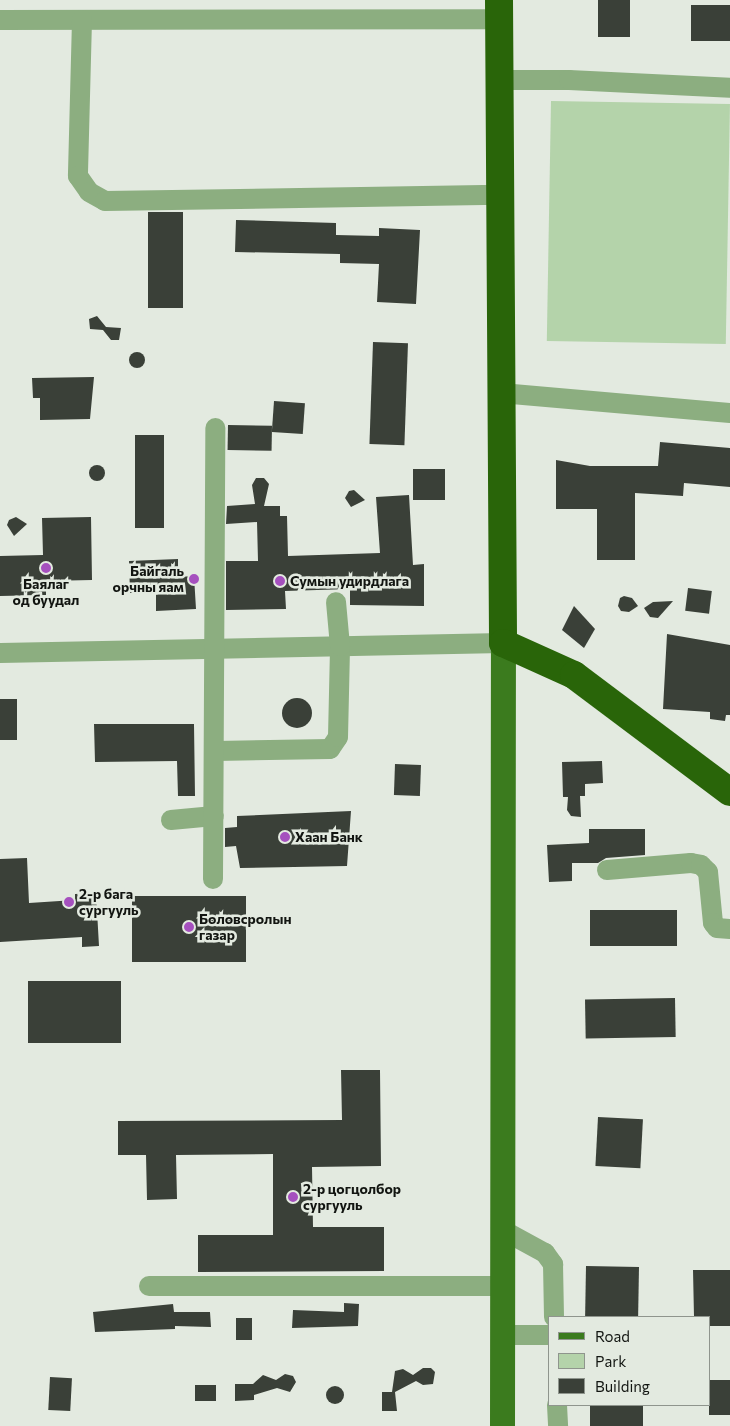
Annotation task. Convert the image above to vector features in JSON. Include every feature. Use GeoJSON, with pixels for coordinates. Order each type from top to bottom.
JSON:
{"type":"FeatureCollection","features":[{"type":"Feature","properties":{"kind":"highway"},"geometry":{"type":"LineString","coordinates":[[499,9],[498,195],[502,393],[503,643],[525,655],[574,675],[730,792]]}},
{"type":"Feature","properties":{"kind":"main road"},"geometry":{"type":"LineString","coordinates":[[502,1426],[503,643]]}},
{"type":"Feature","properties":{"kind":"street"},"geometry":{"type":"LineString","coordinates":[[0,20],[82,20],[499,9]]}},
{"type":"Feature","properties":{"kind":"street"},"geometry":{"type":"LineString","coordinates":[[82,20],[78,176],[89,192],[105,201],[498,195]]}},
{"type":"Feature","properties":{"kind":"street"},"geometry":{"type":"LineString","coordinates":[[500,80],[569,80],[730,88]]}},
{"type":"Feature","properties":{"kind":"street"},"geometry":{"type":"LineString","coordinates":[[502,393],[730,413]]}},
{"type":"Feature","properties":{"kind":"street"},"geometry":{"type":"LineString","coordinates":[[213,879],[217,649],[215,428]]}},
{"type":"Feature","properties":{"kind":"street"},"geometry":{"type":"LineString","coordinates":[[216,752],[330,749],[338,737],[340,646],[336,602]]}},
{"type":"Feature","properties":{"kind":"street"},"geometry":{"type":"LineString","coordinates":[[0,653],[503,643]]}},
{"type":"Feature","properties":{"kind":"street"},"geometry":{"type":"LineString","coordinates":[[171,820],[214,816]]}},
{"type":"Feature","properties":{"kind":"street"},"geometry":{"type":"LineString","coordinates":[[607,870],[691,863],[701,865],[708,872],[713,923],[718,928],[730,929]]}},
{"type":"Feature","properties":{"kind":"street"},"geometry":{"type":"LineString","coordinates":[[501,1229],[545,1253],[553,1264],[554,1316]]}},
{"type":"Feature","properties":{"kind":"street"},"geometry":{"type":"LineString","coordinates":[[149,1286],[502,1286]]}},
{"type":"Feature","properties":{"kind":"street"},"geometry":{"type":"LineString","coordinates":[[502,1335],[548,1336]]}},
{"type":"Feature","properties":{"kind":"street"},"geometry":{"type":"LineString","coordinates":[[557,1406],[558,1426]]}},
{"type":"Feature","properties":{"kind":"green space"},"geometry":{"type":"Polygon","coordinates":[[[551,101],[730,104],[726,344],[547,341],[551,101]]]}},
{"type":"Feature","properties":{"kind":"building"},"geometry":{"type":"Polygon","coordinates":[[[598,0],[630,0],[630,37],[598,37],[598,0]]]}},
{"type":"Feature","properties":{"kind":"building"},"geometry":{"type":"Polygon","coordinates":[[[691,5],[730,5],[730,41],[691,41],[691,5]]]}},
{"type":"Feature","properties":{"kind":"building"},"geometry":{"type":"Polygon","coordinates":[[[148,212],[183,212],[183,308],[148,308],[148,212]]]}},
{"type":"Feature","properties":{"kind":"building"},"geometry":{"type":"Polygon","coordinates":[[[236,220],[336,223],[336,235],[379,236],[379,228],[420,230],[416,304],[377,302],[379,264],[340,263],[340,254],[235,252],[236,220]]]}},
{"type":"Feature","properties":{"kind":"building"},"geometry":{"type":"Polygon","coordinates":[[[97,316],[106,327],[121,328],[119,340],[111,340],[103,330],[90,329],[89,319],[97,316]]]}},
{"type":"Feature","properties":{"kind":"building"},"geometry":{"type":"Polygon","coordinates":[[[373,342],[408,343],[404,445],[369,444],[373,342]]]}},
{"type":"Feature","properties":{"kind":"building"},"geometry":{"type":"Polygon","coordinates":[[[137,352],[145,360],[137,368],[129,360],[137,352]]]}},
{"type":"Feature","properties":{"kind":"building"},"geometry":{"type":"Polygon","coordinates":[[[94,377],[90,419],[40,420],[40,398],[33,398],[32,378],[94,377]]]}},
{"type":"Feature","properties":{"kind":"building"},"geometry":{"type":"Polygon","coordinates":[[[274,401],[305,403],[303,434],[272,432],[274,401]]]}},
{"type":"Feature","properties":{"kind":"building"},"geometry":{"type":"Polygon","coordinates":[[[228,425],[272,426],[272,451],[228,450],[228,425]]]}},
{"type":"Feature","properties":{"kind":"building"},"geometry":{"type":"Polygon","coordinates":[[[135,435],[164,435],[164,528],[135,528],[135,435]]]}},
{"type":"Feature","properties":{"kind":"building"},"geometry":{"type":"Polygon","coordinates":[[[660,442],[730,448],[730,487],[684,483],[683,496],[635,493],[635,560],[597,560],[597,509],[556,509],[556,460],[590,466],[658,466],[660,442]]]}},
{"type":"Feature","properties":{"kind":"building"},"geometry":{"type":"Polygon","coordinates":[[[94,465],[100,465],[105,470],[103,479],[94,481],[89,476],[89,470],[94,465]]]}},
{"type":"Feature","properties":{"kind":"building"},"geometry":{"type":"Polygon","coordinates":[[[413,469],[445,469],[445,500],[413,500],[413,469]]]}},
{"type":"Feature","properties":{"kind":"building"},"geometry":{"type":"Polygon","coordinates":[[[256,478],[264,478],[269,484],[264,506],[280,506],[280,516],[287,516],[288,556],[380,553],[376,497],[409,495],[413,565],[424,564],[424,606],[350,605],[350,589],[285,591],[286,609],[226,610],[226,561],[258,561],[257,522],[226,524],[227,506],[255,504],[252,485],[256,478]]]}},
{"type":"Feature","properties":{"kind":"building"},"geometry":{"type":"Polygon","coordinates":[[[354,490],[365,500],[351,507],[345,498],[349,491],[354,490]]]}},
{"type":"Feature","properties":{"kind":"building"},"geometry":{"type":"Polygon","coordinates":[[[16,517],[27,524],[14,536],[7,525],[9,520],[16,517]]]}},
{"type":"Feature","properties":{"kind":"building","name":"Баялаг од буудал"},"geometry":{"type":"Polygon","coordinates":[[[91,517],[92,580],[46,581],[46,595],[0,596],[0,556],[43,555],[42,518],[91,517]]]}},
{"type":"Feature","properties":{"kind":"building"},"geometry":{"type":"Polygon","coordinates":[[[178,559],[178,577],[194,576],[196,609],[156,611],[156,592],[130,593],[129,561],[178,559]]]}},
{"type":"Feature","properties":{"kind":"building"},"geometry":{"type":"Polygon","coordinates":[[[688,588],[712,591],[709,614],[685,611],[688,588]]]}},
{"type":"Feature","properties":{"kind":"building"},"geometry":{"type":"Polygon","coordinates":[[[624,596],[632,598],[638,606],[629,612],[621,611],[618,606],[620,598],[624,596]]]}},
{"type":"Feature","properties":{"kind":"building"},"geometry":{"type":"Polygon","coordinates":[[[673,601],[658,618],[650,617],[644,608],[653,602],[673,601]]]}},
{"type":"Feature","properties":{"kind":"building"},"geometry":{"type":"Polygon","coordinates":[[[574,606],[595,629],[584,648],[562,630],[574,606]]]}},
{"type":"Feature","properties":{"kind":"building"},"geometry":{"type":"Polygon","coordinates":[[[667,634],[730,645],[730,715],[726,715],[725,721],[710,719],[710,712],[663,709],[667,634]]]}},
{"type":"Feature","properties":{"kind":"building"},"geometry":{"type":"Polygon","coordinates":[[[297,698],[308,702],[312,713],[308,724],[297,728],[286,724],[282,713],[286,702],[297,698]]]}},
{"type":"Feature","properties":{"kind":"building"},"geometry":{"type":"Polygon","coordinates":[[[0,699],[17,699],[17,740],[0,740],[0,699]]]}},
{"type":"Feature","properties":{"kind":"building"},"geometry":{"type":"Polygon","coordinates":[[[94,724],[194,724],[195,796],[178,796],[177,761],[95,762],[94,724]]]}},
{"type":"Feature","properties":{"kind":"building"},"geometry":{"type":"Polygon","coordinates":[[[602,761],[603,783],[585,784],[585,796],[580,796],[581,817],[571,816],[567,810],[568,797],[563,797],[562,762],[602,761]]]}},
{"type":"Feature","properties":{"kind":"building"},"geometry":{"type":"Polygon","coordinates":[[[395,764],[421,765],[420,796],[394,795],[395,764]]]}},
{"type":"Feature","properties":{"kind":"building","name":"Хаан Банк"},"geometry":{"type":"Polygon","coordinates":[[[351,811],[347,866],[240,868],[236,846],[225,847],[225,828],[237,827],[237,816],[351,811]]]}},
{"type":"Feature","properties":{"kind":"building"},"geometry":{"type":"Polygon","coordinates":[[[589,829],[645,829],[645,855],[606,858],[598,863],[572,863],[572,881],[549,882],[547,845],[589,843],[589,829]]]}},
{"type":"Feature","properties":{"kind":"building","name":"2-р бага сургууль"},"geometry":{"type":"Polygon","coordinates":[[[27,858],[29,903],[75,900],[75,894],[96,893],[99,946],[82,947],[82,937],[0,942],[0,859],[27,858]]]}},
{"type":"Feature","properties":{"kind":"building","name":"Боловсролын газар"},"geometry":{"type":"Polygon","coordinates":[[[132,896],[246,896],[246,962],[132,962],[132,896]]]}},
{"type":"Feature","properties":{"kind":"building"},"geometry":{"type":"Polygon","coordinates":[[[590,910],[677,910],[677,946],[590,946],[590,910]]]}},
{"type":"Feature","properties":{"kind":"building"},"geometry":{"type":"Polygon","coordinates":[[[28,981],[121,981],[121,1043],[28,1043],[28,981]]]}},
{"type":"Feature","properties":{"kind":"building"},"geometry":{"type":"Polygon","coordinates":[[[675,998],[676,1037],[586,1039],[585,1000],[675,998]]]}},
{"type":"Feature","properties":{"kind":"building","name":"2-р цогцолбор сургууль"},"geometry":{"type":"Polygon","coordinates":[[[341,1070],[380,1070],[381,1166],[312,1167],[313,1227],[384,1227],[384,1271],[198,1272],[198,1235],[273,1235],[273,1154],[176,1155],[177,1199],[147,1200],[146,1155],[118,1155],[118,1121],[342,1120],[341,1070]]]}},
{"type":"Feature","properties":{"kind":"building"},"geometry":{"type":"Polygon","coordinates":[[[598,1117],[643,1119],[640,1168],[595,1166],[598,1117]]]}},
{"type":"Feature","properties":{"kind":"building"},"geometry":{"type":"Polygon","coordinates":[[[586,1266],[639,1267],[638,1316],[585,1316],[586,1266]]]}},
{"type":"Feature","properties":{"kind":"building"},"geometry":{"type":"Polygon","coordinates":[[[693,1270],[730,1270],[730,1326],[710,1326],[710,1316],[694,1316],[693,1270]]]}},
{"type":"Feature","properties":{"kind":"building"},"geometry":{"type":"Polygon","coordinates":[[[344,1303],[359,1304],[358,1326],[292,1328],[293,1310],[344,1312],[344,1303]]]}},
{"type":"Feature","properties":{"kind":"building"},"geometry":{"type":"Polygon","coordinates":[[[173,1304],[174,1312],[210,1312],[211,1327],[175,1326],[175,1329],[95,1332],[93,1312],[173,1304]]]}},
{"type":"Feature","properties":{"kind":"building"},"geometry":{"type":"Polygon","coordinates":[[[236,1318],[252,1318],[252,1340],[236,1340],[236,1318]]]}},
{"type":"Feature","properties":{"kind":"building"},"geometry":{"type":"Polygon","coordinates":[[[423,1368],[431,1368],[435,1372],[433,1384],[423,1385],[416,1381],[395,1392],[397,1411],[382,1411],[382,1392],[392,1392],[395,1371],[403,1369],[413,1375],[423,1368]]]}},
{"type":"Feature","properties":{"kind":"building"},"geometry":{"type":"Polygon","coordinates":[[[285,1374],[293,1376],[296,1382],[290,1392],[277,1388],[254,1395],[254,1400],[235,1401],[235,1384],[253,1384],[263,1375],[276,1380],[285,1374]]]}},
{"type":"Feature","properties":{"kind":"building"},"geometry":{"type":"Polygon","coordinates":[[[50,1377],[72,1378],[70,1411],[48,1410],[50,1377]]]}},
{"type":"Feature","properties":{"kind":"building"},"geometry":{"type":"Polygon","coordinates":[[[710,1380],[730,1380],[730,1415],[709,1415],[710,1380]]]}},
{"type":"Feature","properties":{"kind":"building"},"geometry":{"type":"Polygon","coordinates":[[[195,1385],[216,1385],[216,1401],[195,1401],[195,1385]]]}},
{"type":"Feature","properties":{"kind":"building"},"geometry":{"type":"Polygon","coordinates":[[[331,1386],[339,1386],[344,1391],[342,1402],[331,1404],[326,1399],[326,1391],[331,1386]]]}},
{"type":"Feature","properties":{"kind":"building"},"geometry":{"type":"Polygon","coordinates":[[[590,1406],[643,1406],[643,1426],[590,1426],[590,1406]]]}},
{"type":"Feature","properties":{"kind":"place","name":"Баялаг од буудал"},"geometry":{"type":"Point","coordinates":[46,568]}},
{"type":"Feature","properties":{"kind":"place","name":"Байгаль орчны яам"},"geometry":{"type":"Point","coordinates":[194,579]}},
{"type":"Feature","properties":{"kind":"place","name":"Сумын удирдлага"},"geometry":{"type":"Point","coordinates":[280,581]}},
{"type":"Feature","properties":{"kind":"place","name":"Хаан Банк"},"geometry":{"type":"Point","coordinates":[285,837]}},
{"type":"Feature","properties":{"kind":"place","name":"2-р бага сургууль"},"geometry":{"type":"Point","coordinates":[69,902]}},
{"type":"Feature","properties":{"kind":"place","name":"Боловсролын газар"},"geometry":{"type":"Point","coordinates":[189,927]}},
{"type":"Feature","properties":{"kind":"place","name":"2-р цогцолбор сургууль"},"geometry":{"type":"Point","coordinates":[293,1197]}}]}
